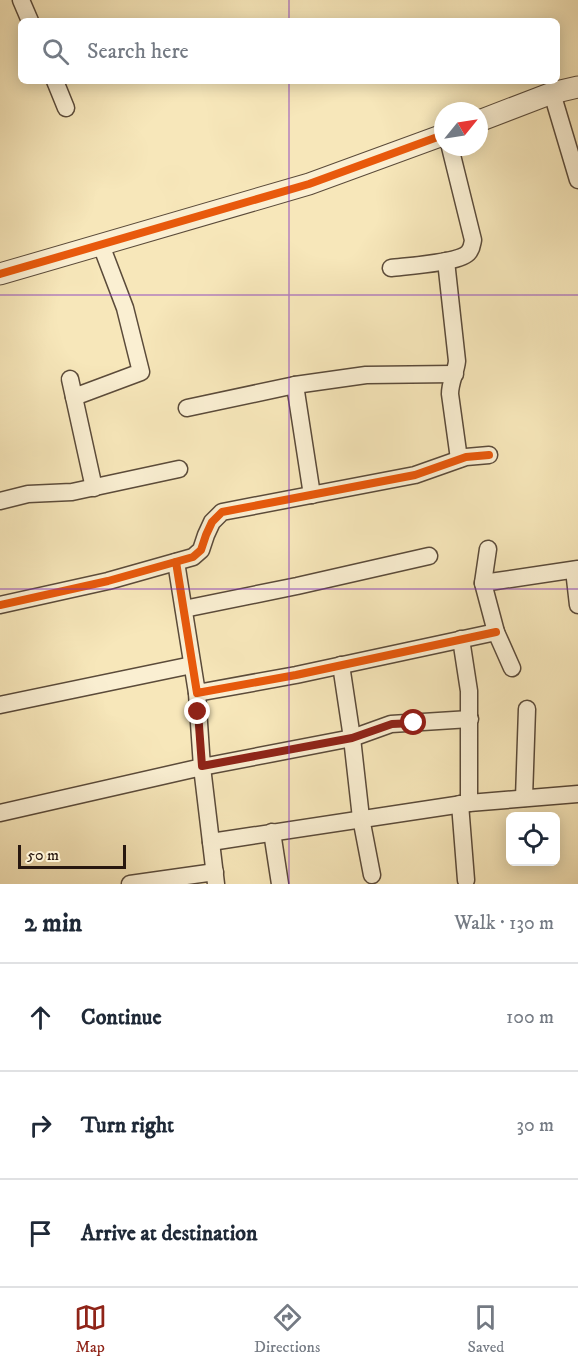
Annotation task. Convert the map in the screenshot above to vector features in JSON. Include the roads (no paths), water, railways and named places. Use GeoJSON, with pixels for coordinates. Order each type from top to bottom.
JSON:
{"type":"FeatureCollection","features":[{"type":"Feature","properties":{"kind":"street"},"geometry":{"type":"LineString","coordinates":[[21,0],[29,18]]}},
{"type":"Feature","properties":{"kind":"street"},"geometry":{"type":"LineString","coordinates":[[56,84],[66,108]]}},
{"type":"Feature","properties":{"kind":"street"},"geometry":{"type":"LineString","coordinates":[[488,118],[552,93],[578,87]]}},
{"type":"Feature","properties":{"kind":"street"},"geometry":{"type":"LineString","coordinates":[[552,93],[578,180]]}},
{"type":"Feature","properties":{"kind":"street"},"geometry":{"type":"LineString","coordinates":[[0,274],[309,184],[434,138]]}},
{"type":"Feature","properties":{"kind":"street"},"geometry":{"type":"LineString","coordinates":[[391,268],[446,261],[464,256],[472,248],[473,240],[452,156]]}},
{"type":"Feature","properties":{"kind":"street"},"geometry":{"type":"LineString","coordinates":[[74,397],[141,372],[125,308],[101,244]]}},
{"type":"Feature","properties":{"kind":"street"},"geometry":{"type":"LineString","coordinates":[[446,261],[457,361],[450,394],[459,459]]}},
{"type":"Feature","properties":{"kind":"street"},"geometry":{"type":"LineString","coordinates":[[187,408],[295,385],[366,375],[454,374]]}},
{"type":"Feature","properties":{"kind":"street"},"geometry":{"type":"LineString","coordinates":[[70,380],[94,488]]}},
{"type":"Feature","properties":{"kind":"street"},"geometry":{"type":"LineString","coordinates":[[295,385],[312,495]]}},
{"type":"Feature","properties":{"kind":"street"},"geometry":{"type":"LineString","coordinates":[[0,605],[108,581],[193,557],[201,550],[212,522],[222,512],[415,475],[466,457],[489,455]]}},
{"type":"Feature","properties":{"kind":"street"},"geometry":{"type":"LineString","coordinates":[[0,500],[28,494],[72,492],[179,469]]}},
{"type":"Feature","properties":{"kind":"street"},"geometry":{"type":"LineString","coordinates":[[488,549],[483,582],[496,632],[512,668]]}},
{"type":"Feature","properties":{"kind":"street"},"geometry":{"type":"LineString","coordinates":[[184,609],[429,556]]}},
{"type":"Feature","properties":{"kind":"street"},"geometry":{"type":"LineString","coordinates":[[130,884],[215,878],[202,766],[197,693],[176,562]]}},
{"type":"Feature","properties":{"kind":"street"},"geometry":{"type":"LineString","coordinates":[[483,582],[576,570],[578,605]]}},
{"type":"Feature","properties":{"kind":"street"},"geometry":{"type":"LineString","coordinates":[[197,693],[496,632]]}},
{"type":"Feature","properties":{"kind":"street"},"geometry":{"type":"LineString","coordinates":[[461,639],[469,691],[470,719],[464,803],[466,880]]}},
{"type":"Feature","properties":{"kind":"street"},"geometry":{"type":"LineString","coordinates":[[0,705],[192,665]]}},
{"type":"Feature","properties":{"kind":"street"},"geometry":{"type":"LineString","coordinates":[[341,665],[361,818],[372,875]]}},
{"type":"Feature","properties":{"kind":"street"},"geometry":{"type":"LineString","coordinates":[[524,798],[527,709]]}},
{"type":"Feature","properties":{"kind":"street"},"geometry":{"type":"LineString","coordinates":[[0,813],[202,766],[352,738],[392,724],[470,719]]}},
{"type":"Feature","properties":{"kind":"street"},"geometry":{"type":"LineString","coordinates":[[211,842],[464,803],[578,794]]}},
{"type":"Feature","properties":{"kind":"street"},"geometry":{"type":"LineString","coordinates":[[272,832],[280,884]]}}]}
